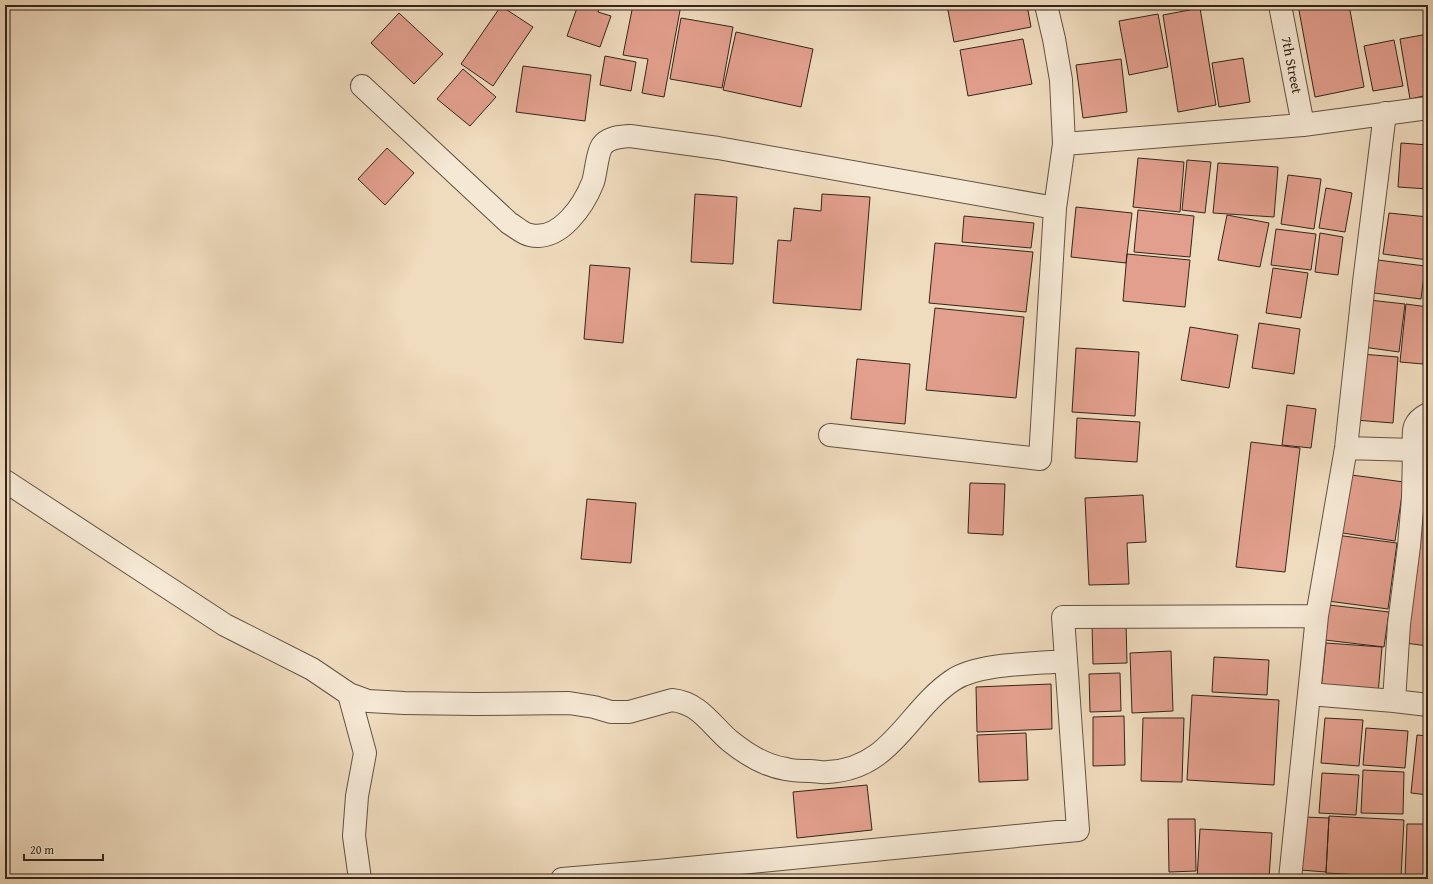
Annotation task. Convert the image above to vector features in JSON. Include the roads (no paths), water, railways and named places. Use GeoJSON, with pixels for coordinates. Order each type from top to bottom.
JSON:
{"type":"FeatureCollection","features":[{"type":"Feature","properties":{"kind":"street"},"geometry":{"type":"LineString","coordinates":[[830,435],[1040,459],[1055,208],[1064,144],[1061,80],[1046,5]]}},
{"type":"Feature","properties":{"kind":"street","name":"7th Street"},"geometry":{"type":"LineString","coordinates":[[1280,5],[1303,125]]}},
{"type":"Feature","properties":{"kind":"street"},"geometry":{"type":"LineString","coordinates":[[362,86],[510,223],[529,235],[540,236],[550,234],[571,218],[584,201],[593,181],[602,146],[616,137],[630,136],[718,148],[1055,208]]}},
{"type":"Feature","properties":{"kind":"street"},"geometry":{"type":"LineString","coordinates":[[1064,144],[1303,125],[1428,108]]}},
{"type":"Feature","properties":{"kind":"street"},"geometry":{"type":"LineString","coordinates":[[1290,879],[1317,616],[1346,448],[1364,282],[1385,113]]}},
{"type":"Feature","properties":{"kind":"street"},"geometry":{"type":"LineString","coordinates":[[1394,701],[1399,624],[1412,512],[1414,427],[1419,420],[1428,414]]}},
{"type":"Feature","properties":{"kind":"street"},"geometry":{"type":"LineString","coordinates":[[1346,448],[1414,450]]}},
{"type":"Feature","properties":{"kind":"street"},"geometry":{"type":"LineString","coordinates":[[5,481],[225,625],[312,669],[349,694],[368,701],[404,703],[569,703],[594,707],[611,712],[629,712],[672,700],[679,701],[704,713],[729,740],[758,760],[785,769],[828,772],[858,767],[880,754],[899,736],[926,704],[954,679],[976,670],[998,666],[1066,661]]}},
{"type":"Feature","properties":{"kind":"street"},"geometry":{"type":"LineString","coordinates":[[562,879],[1078,830],[1063,617],[1317,616]]}},
{"type":"Feature","properties":{"kind":"street"},"geometry":{"type":"LineString","coordinates":[[349,694],[365,753],[357,796],[354,836],[360,879]]}},
{"type":"Feature","properties":{"kind":"street"},"geometry":{"type":"LineString","coordinates":[[1309,694],[1428,705]]}}]}
